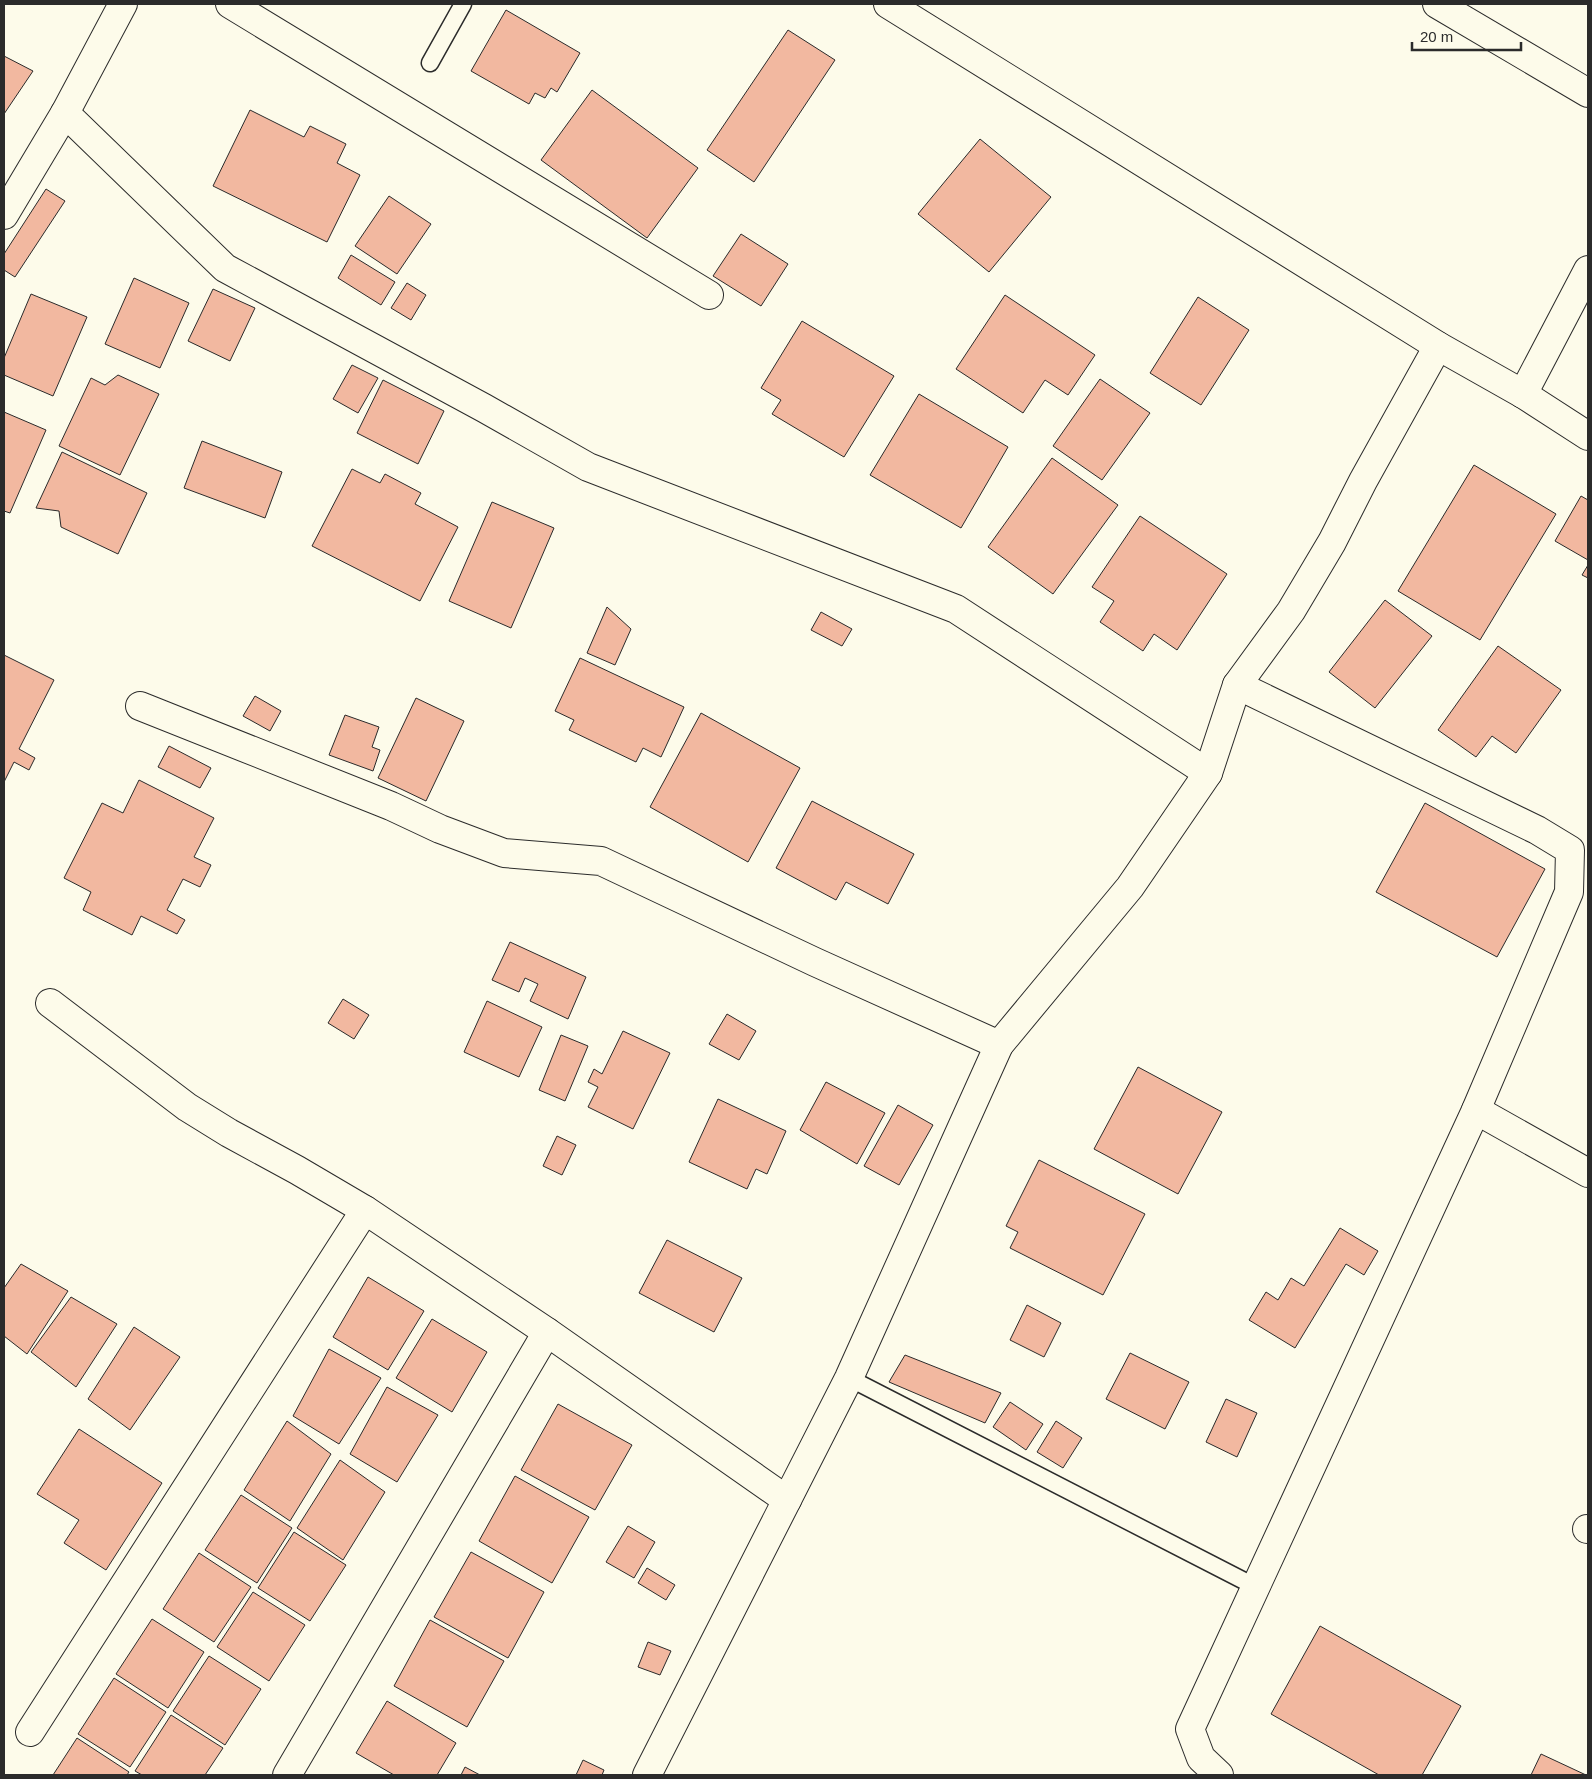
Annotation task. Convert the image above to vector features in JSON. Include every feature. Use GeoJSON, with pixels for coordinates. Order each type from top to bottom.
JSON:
{"type":"FeatureCollection","features":[{"type":"Feature","properties":{"kind":"street"},"geometry":{"type":"LineString","coordinates":[[4,215],[65,113],[123,4]]}},
{"type":"Feature","properties":{"kind":"street"},"geometry":{"type":"LineString","coordinates":[[230,4],[709,296]]}},
{"type":"Feature","properties":{"kind":"street"},"geometry":{"type":"LineString","coordinates":[[888,4],[1438,346],[1523,394],[1588,436]]}},
{"type":"Feature","properties":{"kind":"street"},"geometry":{"type":"LineString","coordinates":[[1437,4],[1588,93]]}},
{"type":"Feature","properties":{"kind":"street"},"geometry":{"type":"LineString","coordinates":[[65,113],[225,268],[484,408],[588,468],[956,610],[1208,773]]}},
{"type":"Feature","properties":{"kind":"street"},"geometry":{"type":"LineString","coordinates":[[1523,394],[1588,270]]}},
{"type":"Feature","properties":{"kind":"street"},"geometry":{"type":"LineString","coordinates":[[647,1775],[849,1378],[999,1045],[1130,887],[1208,773],[1237,685],[1291,611],[1332,542],[1438,346]]}},
{"type":"Feature","properties":{"kind":"street"},"geometry":{"type":"LineString","coordinates":[[1220,1775],[1201,1758],[1190,1729],[1476,1110],[1569,892],[1570,850],[1537,830],[1237,685]]}},
{"type":"Feature","properties":{"kind":"street"},"geometry":{"type":"LineString","coordinates":[[140,706],[391,806],[440,829],[504,853],[601,862],[999,1045]]}},
{"type":"Feature","properties":{"kind":"street"},"geometry":{"type":"LineString","coordinates":[[50,1003],[187,1107],[365,1210],[547,1332],[787,1500]]}},
{"type":"Feature","properties":{"kind":"street"},"geometry":{"type":"LineString","coordinates":[[1476,1110],[1588,1173]]}},
{"type":"Feature","properties":{"kind":"street"},"geometry":{"type":"LineString","coordinates":[[30,1732],[365,1210]]}},
{"type":"Feature","properties":{"kind":"street"},"geometry":{"type":"LineString","coordinates":[[287,1775],[547,1332]]}},
{"type":"Feature","properties":{"kind":"lane"},"geometry":{"type":"LineString","coordinates":[[430,63],[463,4]]}},
{"type":"Feature","properties":{"kind":"lane"},"geometry":{"type":"LineString","coordinates":[[849,1378],[1256,1587]]}},
{"type":"Feature","properties":{"kind":"building"},"geometry":{"type":"Polygon","coordinates":[[[506,10],[580,53],[557,92],[551,88],[545,98],[535,93],[529,104],[471,71],[506,10]]]}},
{"type":"Feature","properties":{"kind":"building"},"geometry":{"type":"Polygon","coordinates":[[[788,30],[835,60],[754,182],[707,150],[788,30]]]}},
{"type":"Feature","properties":{"kind":"building"},"geometry":{"type":"Polygon","coordinates":[[[4,56],[33,71],[4,114],[4,56]]]}},
{"type":"Feature","properties":{"kind":"building"},"geometry":{"type":"Polygon","coordinates":[[[592,90],[698,168],[647,238],[541,160],[592,90]]]}},
{"type":"Feature","properties":{"kind":"building"},"geometry":{"type":"Polygon","coordinates":[[[250,110],[304,137],[310,126],[346,144],[337,163],[360,175],[327,242],[213,186],[250,110]]]}},
{"type":"Feature","properties":{"kind":"building"},"geometry":{"type":"Polygon","coordinates":[[[980,139],[1051,197],[989,272],[918,214],[980,139]]]}},
{"type":"Feature","properties":{"kind":"building"},"geometry":{"type":"Polygon","coordinates":[[[46,189],[65,201],[15,277],[4,270],[4,254],[46,189]]]}},
{"type":"Feature","properties":{"kind":"building"},"geometry":{"type":"Polygon","coordinates":[[[389,196],[431,224],[397,274],[355,246],[389,196]]]}},
{"type":"Feature","properties":{"kind":"building"},"geometry":{"type":"Polygon","coordinates":[[[741,234],[788,264],[761,306],[713,276],[741,234]]]}},
{"type":"Feature","properties":{"kind":"building"},"geometry":{"type":"Polygon","coordinates":[[[351,255],[395,282],[381,305],[338,278],[351,255]]]}},
{"type":"Feature","properties":{"kind":"building"},"geometry":{"type":"Polygon","coordinates":[[[134,278],[189,303],[160,368],[105,344],[134,278]]]}},
{"type":"Feature","properties":{"kind":"building"},"geometry":{"type":"Polygon","coordinates":[[[407,283],[426,295],[411,320],[391,308],[407,283]]]}},
{"type":"Feature","properties":{"kind":"building"},"geometry":{"type":"Polygon","coordinates":[[[213,289],[255,308],[230,361],[188,341],[213,289]]]}},
{"type":"Feature","properties":{"kind":"building"},"geometry":{"type":"Polygon","coordinates":[[[31,294],[87,317],[53,396],[4,375],[4,358],[31,294]]]}},
{"type":"Feature","properties":{"kind":"building"},"geometry":{"type":"Polygon","coordinates":[[[1005,295],[1095,355],[1068,395],[1045,380],[1023,413],[956,369],[1005,295]]]}},
{"type":"Feature","properties":{"kind":"building"},"geometry":{"type":"Polygon","coordinates":[[[1198,297],[1249,330],[1201,405],[1150,373],[1198,297]]]}},
{"type":"Feature","properties":{"kind":"building"},"geometry":{"type":"Polygon","coordinates":[[[802,321],[894,376],[844,457],[772,414],[781,400],[761,388],[802,321]]]}},
{"type":"Feature","properties":{"kind":"building"},"geometry":{"type":"Polygon","coordinates":[[[352,365],[378,378],[358,413],[333,399],[352,365]]]}},
{"type":"Feature","properties":{"kind":"building"},"geometry":{"type":"Polygon","coordinates":[[[118,375],[159,394],[120,475],[59,446],[91,378],[105,385],[118,375]]]}},
{"type":"Feature","properties":{"kind":"building"},"geometry":{"type":"Polygon","coordinates":[[[1100,379],[1150,413],[1102,480],[1053,446],[1100,379]]]}},
{"type":"Feature","properties":{"kind":"building"},"geometry":{"type":"Polygon","coordinates":[[[383,380],[444,411],[418,464],[357,433],[383,380]]]}},
{"type":"Feature","properties":{"kind":"building"},"geometry":{"type":"Polygon","coordinates":[[[919,394],[1008,447],[961,528],[870,475],[919,394]]]}},
{"type":"Feature","properties":{"kind":"building"},"geometry":{"type":"Polygon","coordinates":[[[4,412],[46,430],[10,513],[4,511],[4,412]]]}},
{"type":"Feature","properties":{"kind":"building"},"geometry":{"type":"Polygon","coordinates":[[[202,441],[282,472],[265,518],[184,488],[202,441]]]}},
{"type":"Feature","properties":{"kind":"building"},"geometry":{"type":"Polygon","coordinates":[[[62,452],[147,493],[118,554],[61,527],[59,511],[36,508],[62,452]]]}},
{"type":"Feature","properties":{"kind":"building"},"geometry":{"type":"Polygon","coordinates":[[[1052,458],[1118,505],[1053,594],[988,547],[1052,458]]]}},
{"type":"Feature","properties":{"kind":"building"},"geometry":{"type":"Polygon","coordinates":[[[1474,465],[1556,514],[1480,640],[1398,591],[1474,465]]]}},
{"type":"Feature","properties":{"kind":"building"},"geometry":{"type":"Polygon","coordinates":[[[352,469],[380,483],[385,474],[421,493],[415,504],[458,527],[420,601],[312,546],[352,469]]]}},
{"type":"Feature","properties":{"kind":"building"},"geometry":{"type":"Polygon","coordinates":[[[1581,496],[1588,500],[1588,560],[1555,541],[1581,496]]]}},
{"type":"Feature","properties":{"kind":"building"},"geometry":{"type":"Polygon","coordinates":[[[492,502],[554,528],[511,628],[449,601],[492,502]]]}},
{"type":"Feature","properties":{"kind":"building"},"geometry":{"type":"Polygon","coordinates":[[[1140,516],[1227,574],[1177,650],[1154,634],[1143,651],[1100,622],[1114,601],[1092,587],[1140,516]]]}},
{"type":"Feature","properties":{"kind":"building"},"geometry":{"type":"Polygon","coordinates":[[[1588,565],[1588,578],[1582,575],[1588,565]]]}},
{"type":"Feature","properties":{"kind":"building"},"geometry":{"type":"Polygon","coordinates":[[[1385,600],[1432,636],[1375,708],[1329,672],[1385,600]]]}},
{"type":"Feature","properties":{"kind":"building"},"geometry":{"type":"Polygon","coordinates":[[[607,607],[631,629],[615,665],[587,653],[607,607]]]}},
{"type":"Feature","properties":{"kind":"building"},"geometry":{"type":"Polygon","coordinates":[[[821,612],[852,629],[842,646],[811,630],[821,612]]]}},
{"type":"Feature","properties":{"kind":"building"},"geometry":{"type":"Polygon","coordinates":[[[1498,646],[1561,690],[1516,753],[1492,736],[1476,757],[1438,730],[1498,646]]]}},
{"type":"Feature","properties":{"kind":"building"},"geometry":{"type":"Polygon","coordinates":[[[4,655],[54,680],[19,749],[35,758],[29,770],[14,762],[4,782],[4,655]]]}},
{"type":"Feature","properties":{"kind":"building"},"geometry":{"type":"Polygon","coordinates":[[[580,658],[684,707],[661,757],[643,748],[636,762],[569,730],[574,720],[555,711],[580,658]]]}},
{"type":"Feature","properties":{"kind":"building"},"geometry":{"type":"Polygon","coordinates":[[[255,696],[281,711],[270,731],[243,716],[255,696]]]}},
{"type":"Feature","properties":{"kind":"building"},"geometry":{"type":"Polygon","coordinates":[[[416,698],[464,721],[426,801],[378,778],[416,698]]]}},
{"type":"Feature","properties":{"kind":"building"},"geometry":{"type":"Polygon","coordinates":[[[701,713],[800,768],[748,862],[650,807],[701,713]]]}},
{"type":"Feature","properties":{"kind":"building"},"geometry":{"type":"Polygon","coordinates":[[[345,715],[379,727],[372,747],[380,750],[373,771],[329,755],[345,715]]]}},
{"type":"Feature","properties":{"kind":"building"},"geometry":{"type":"Polygon","coordinates":[[[169,746],[211,768],[200,788],[158,767],[169,746]]]}},
{"type":"Feature","properties":{"kind":"building"},"geometry":{"type":"Polygon","coordinates":[[[139,780],[214,818],[194,857],[211,865],[200,887],[183,879],[167,910],[185,920],[177,934],[141,916],[132,935],[83,910],[91,892],[64,878],[102,803],[123,813],[139,780]]]}},
{"type":"Feature","properties":{"kind":"building"},"geometry":{"type":"Polygon","coordinates":[[[812,801],[914,854],[888,904],[846,882],[836,900],[776,868],[812,801]]]}},
{"type":"Feature","properties":{"kind":"building"},"geometry":{"type":"Polygon","coordinates":[[[1425,803],[1545,869],[1497,957],[1376,892],[1425,803]]]}},
{"type":"Feature","properties":{"kind":"building"},"geometry":{"type":"Polygon","coordinates":[[[510,942],[586,977],[568,1019],[530,1001],[538,984],[525,978],[519,992],[492,980],[510,942]]]}},
{"type":"Feature","properties":{"kind":"building"},"geometry":{"type":"Polygon","coordinates":[[[343,999],[369,1015],[354,1039],[328,1023],[343,999]]]}},
{"type":"Feature","properties":{"kind":"building"},"geometry":{"type":"Polygon","coordinates":[[[487,1001],[542,1027],[519,1077],[464,1052],[487,1001]]]}},
{"type":"Feature","properties":{"kind":"building"},"geometry":{"type":"Polygon","coordinates":[[[727,1014],[756,1031],[739,1060],[709,1044],[727,1014]]]}},
{"type":"Feature","properties":{"kind":"building"},"geometry":{"type":"Polygon","coordinates":[[[623,1031],[670,1053],[633,1129],[588,1107],[598,1087],[588,1082],[594,1069],[602,1074],[623,1031]]]}},
{"type":"Feature","properties":{"kind":"building"},"geometry":{"type":"Polygon","coordinates":[[[561,1035],[588,1046],[565,1101],[539,1090],[561,1035]]]}},
{"type":"Feature","properties":{"kind":"building"},"geometry":{"type":"Polygon","coordinates":[[[1138,1067],[1222,1112],[1178,1194],[1094,1149],[1138,1067]]]}},
{"type":"Feature","properties":{"kind":"building"},"geometry":{"type":"Polygon","coordinates":[[[826,1082],[885,1113],[857,1164],[800,1130],[826,1082]]]}},
{"type":"Feature","properties":{"kind":"building"},"geometry":{"type":"Polygon","coordinates":[[[718,1099],[786,1131],[767,1174],[756,1169],[747,1189],[689,1162],[718,1099]]]}},
{"type":"Feature","properties":{"kind":"building"},"geometry":{"type":"Polygon","coordinates":[[[898,1105],[933,1125],[899,1185],[864,1166],[898,1105]]]}},
{"type":"Feature","properties":{"kind":"building"},"geometry":{"type":"Polygon","coordinates":[[[557,1136],[576,1145],[562,1175],[543,1166],[557,1136]]]}},
{"type":"Feature","properties":{"kind":"building"},"geometry":{"type":"Polygon","coordinates":[[[1039,1160],[1145,1214],[1103,1295],[1010,1248],[1018,1232],[1006,1226],[1039,1160]]]}},
{"type":"Feature","properties":{"kind":"building"},"geometry":{"type":"Polygon","coordinates":[[[1340,1228],[1378,1251],[1364,1275],[1346,1264],[1295,1348],[1249,1320],[1266,1292],[1278,1300],[1291,1278],[1304,1286],[1340,1228]]]}},
{"type":"Feature","properties":{"kind":"building"},"geometry":{"type":"Polygon","coordinates":[[[667,1240],[742,1278],[714,1332],[639,1293],[667,1240]]]}},
{"type":"Feature","properties":{"kind":"building"},"geometry":{"type":"Polygon","coordinates":[[[21,1264],[68,1291],[27,1354],[4,1336],[4,1288],[21,1264]]]}},
{"type":"Feature","properties":{"kind":"building"},"geometry":{"type":"Polygon","coordinates":[[[368,1277],[424,1311],[388,1370],[333,1337],[368,1277]]]}},
{"type":"Feature","properties":{"kind":"building"},"geometry":{"type":"Polygon","coordinates":[[[71,1297],[117,1324],[76,1387],[31,1352],[71,1297]]]}},
{"type":"Feature","properties":{"kind":"building"},"geometry":{"type":"Polygon","coordinates":[[[1027,1305],[1061,1323],[1044,1357],[1010,1340],[1027,1305]]]}},
{"type":"Feature","properties":{"kind":"building"},"geometry":{"type":"Polygon","coordinates":[[[432,1319],[487,1352],[452,1412],[396,1378],[432,1319]]]}},
{"type":"Feature","properties":{"kind":"building"},"geometry":{"type":"Polygon","coordinates":[[[134,1327],[180,1357],[130,1430],[88,1399],[134,1327]]]}},
{"type":"Feature","properties":{"kind":"building"},"geometry":{"type":"Polygon","coordinates":[[[329,1349],[381,1378],[339,1444],[293,1416],[329,1349]]]}},
{"type":"Feature","properties":{"kind":"building"},"geometry":{"type":"Polygon","coordinates":[[[1130,1353],[1189,1382],[1165,1429],[1106,1399],[1130,1353]]]}},
{"type":"Feature","properties":{"kind":"building"},"geometry":{"type":"Polygon","coordinates":[[[905,1355],[1001,1393],[985,1423],[889,1382],[905,1355]]]}},
{"type":"Feature","properties":{"kind":"building"},"geometry":{"type":"Polygon","coordinates":[[[387,1387],[438,1415],[397,1482],[350,1454],[387,1387]]]}},
{"type":"Feature","properties":{"kind":"building"},"geometry":{"type":"Polygon","coordinates":[[[1226,1399],[1257,1413],[1237,1457],[1206,1442],[1226,1399]]]}},
{"type":"Feature","properties":{"kind":"building"},"geometry":{"type":"Polygon","coordinates":[[[1010,1402],[1043,1424],[1026,1450],[993,1427],[1010,1402]]]}},
{"type":"Feature","properties":{"kind":"building"},"geometry":{"type":"Polygon","coordinates":[[[558,1404],[632,1445],[595,1510],[521,1470],[558,1404]]]}},
{"type":"Feature","properties":{"kind":"building"},"geometry":{"type":"Polygon","coordinates":[[[287,1421],[331,1454],[290,1521],[244,1490],[287,1421]]]}},
{"type":"Feature","properties":{"kind":"building"},"geometry":{"type":"Polygon","coordinates":[[[1056,1421],[1082,1438],[1063,1468],[1037,1452],[1056,1421]]]}},
{"type":"Feature","properties":{"kind":"building"},"geometry":{"type":"Polygon","coordinates":[[[79,1429],[162,1483],[106,1570],[64,1543],[79,1520],[37,1494],[79,1429]]]}},
{"type":"Feature","properties":{"kind":"building"},"geometry":{"type":"Polygon","coordinates":[[[340,1460],[385,1492],[343,1560],[297,1528],[340,1460]]]}},
{"type":"Feature","properties":{"kind":"building"},"geometry":{"type":"Polygon","coordinates":[[[515,1476],[589,1517],[552,1583],[479,1541],[515,1476]]]}},
{"type":"Feature","properties":{"kind":"building"},"geometry":{"type":"Polygon","coordinates":[[[241,1495],[292,1528],[257,1583],[205,1550],[241,1495]]]}},
{"type":"Feature","properties":{"kind":"building"},"geometry":{"type":"Polygon","coordinates":[[[628,1526],[655,1542],[634,1578],[606,1562],[628,1526]]]}},
{"type":"Feature","properties":{"kind":"building"},"geometry":{"type":"Polygon","coordinates":[[[294,1532],[346,1565],[310,1621],[258,1588],[294,1532]]]}},
{"type":"Feature","properties":{"kind":"building"},"geometry":{"type":"Polygon","coordinates":[[[471,1552],[544,1592],[508,1658],[434,1617],[471,1552]]]}},
{"type":"Feature","properties":{"kind":"building"},"geometry":{"type":"Polygon","coordinates":[[[199,1553],[251,1587],[214,1642],[163,1609],[199,1553]]]}},
{"type":"Feature","properties":{"kind":"building"},"geometry":{"type":"Polygon","coordinates":[[[647,1568],[675,1585],[666,1600],[638,1583],[647,1568]]]}},
{"type":"Feature","properties":{"kind":"building"},"geometry":{"type":"Polygon","coordinates":[[[253,1592],[305,1625],[269,1681],[217,1647],[253,1592]]]}},
{"type":"Feature","properties":{"kind":"building"},"geometry":{"type":"Polygon","coordinates":[[[152,1619],[204,1652],[168,1708],[116,1674],[152,1619]]]}},
{"type":"Feature","properties":{"kind":"building"},"geometry":{"type":"Polygon","coordinates":[[[430,1620],[504,1661],[467,1727],[394,1686],[430,1620]]]}},
{"type":"Feature","properties":{"kind":"building"},"geometry":{"type":"Polygon","coordinates":[[[1320,1626],[1461,1706],[1422,1775],[1379,1775],[1271,1714],[1320,1626]]]}},
{"type":"Feature","properties":{"kind":"building"},"geometry":{"type":"Polygon","coordinates":[[[648,1642],[671,1651],[660,1675],[638,1667],[648,1642]]]}},
{"type":"Feature","properties":{"kind":"building"},"geometry":{"type":"Polygon","coordinates":[[[209,1656],[261,1689],[225,1745],[173,1711],[209,1656]]]}},
{"type":"Feature","properties":{"kind":"building"},"geometry":{"type":"Polygon","coordinates":[[[114,1678],[166,1712],[130,1767],[78,1734],[114,1678]]]}},
{"type":"Feature","properties":{"kind":"building"},"geometry":{"type":"Polygon","coordinates":[[[387,1701],[456,1743],[437,1775],[394,1775],[356,1753],[387,1701]]]}},
{"type":"Feature","properties":{"kind":"building"},"geometry":{"type":"Polygon","coordinates":[[[171,1715],[223,1748],[205,1775],[142,1775],[135,1771],[171,1715]]]}},
{"type":"Feature","properties":{"kind":"building"},"geometry":{"type":"Polygon","coordinates":[[[77,1738],[129,1772],[127,1775],[53,1775],[77,1738]]]}},
{"type":"Feature","properties":{"kind":"building"},"geometry":{"type":"Polygon","coordinates":[[[1541,1754],[1586,1775],[1531,1775],[1541,1754]]]}},
{"type":"Feature","properties":{"kind":"building"},"geometry":{"type":"Polygon","coordinates":[[[583,1760],[604,1770],[602,1775],[576,1775],[583,1760]]]}},
{"type":"Feature","properties":{"kind":"building"},"geometry":{"type":"Polygon","coordinates":[[[465,1767],[480,1775],[461,1775],[465,1767]]]}}]}
